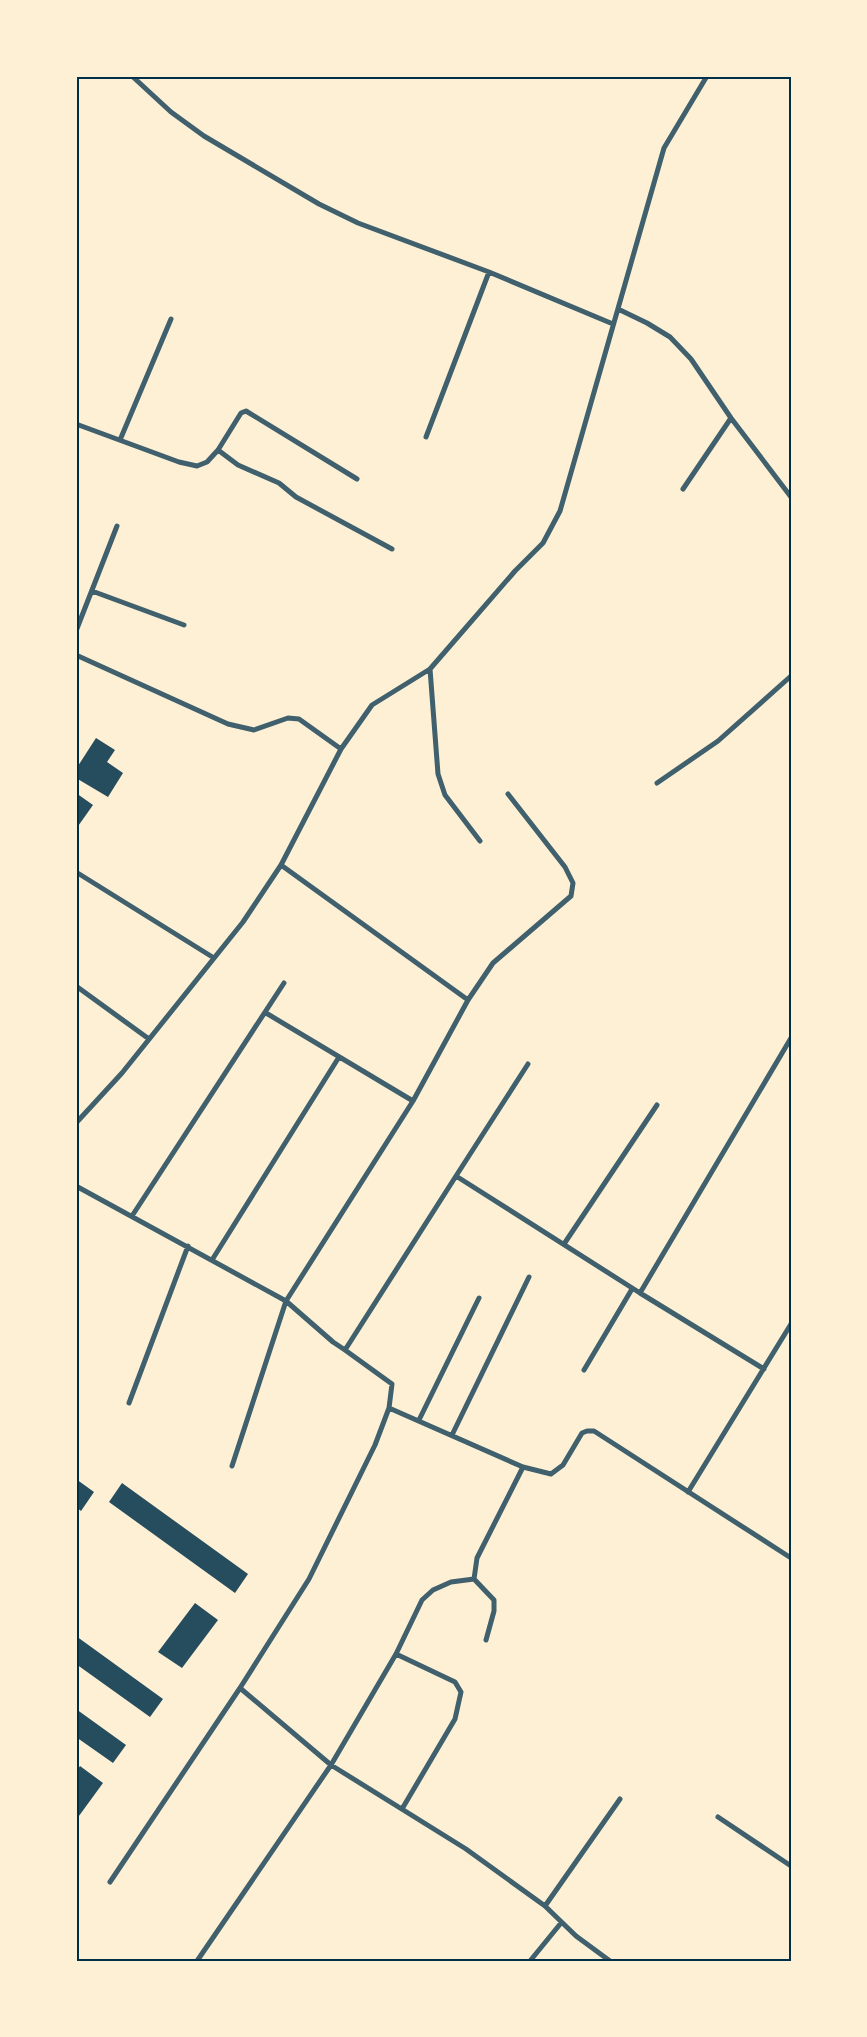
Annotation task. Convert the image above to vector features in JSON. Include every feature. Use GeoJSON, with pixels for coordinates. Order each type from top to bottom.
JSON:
{"type":"FeatureCollection","features":[{"type":"Feature","properties":{"kind":"street"},"geometry":{"type":"LineString","coordinates":[[76,1123],[122,1073],[243,922],[281,865],[341,749],[372,705],[430,668],[515,571],[543,543],[560,511],[664,148],[707,76]]}},
{"type":"Feature","properties":{"kind":"street"},"geometry":{"type":"LineString","coordinates":[[134,77],[171,112],[204,136],[319,204],[358,223],[489,272],[613,324]]}},
{"type":"Feature","properties":{"kind":"street"},"geometry":{"type":"LineString","coordinates":[[426,437],[489,272]]}},
{"type":"Feature","properties":{"kind":"street"},"geometry":{"type":"LineString","coordinates":[[618,309],[670,337],[691,359],[731,418],[791,497]]}},
{"type":"Feature","properties":{"kind":"street"},"geometry":{"type":"LineString","coordinates":[[120,440],[171,319]]}},
{"type":"Feature","properties":{"kind":"street"},"geometry":{"type":"LineString","coordinates":[[76,424],[179,462],[197,466],[207,462],[218,450],[241,412],[246,411],[357,478]]}},
{"type":"Feature","properties":{"kind":"street"},"geometry":{"type":"LineString","coordinates":[[683,489],[731,418]]}},
{"type":"Feature","properties":{"kind":"street"},"geometry":{"type":"LineString","coordinates":[[218,450],[238,465],[279,483],[296,497],[392,549]]}},
{"type":"Feature","properties":{"kind":"street"},"geometry":{"type":"LineString","coordinates":[[76,631],[118,526]]}},
{"type":"Feature","properties":{"kind":"street"},"geometry":{"type":"LineString","coordinates":[[92,590],[184,625]]}},
{"type":"Feature","properties":{"kind":"street"},"geometry":{"type":"LineString","coordinates":[[76,655],[228,724],[254,730],[288,718],[299,719],[341,749]]}},
{"type":"Feature","properties":{"kind":"street"},"geometry":{"type":"LineString","coordinates":[[430,668],[438,774],[445,795],[480,842]]}},
{"type":"Feature","properties":{"kind":"street"},"geometry":{"type":"LineString","coordinates":[[657,783],[718,741],[791,676]]}},
{"type":"Feature","properties":{"kind":"street"},"geometry":{"type":"LineString","coordinates":[[232,1466],[286,1300],[413,1101],[468,1000],[493,963],[571,896],[573,883],[565,867],[508,794]]}},
{"type":"Feature","properties":{"kind":"street"},"geometry":{"type":"LineString","coordinates":[[281,865],[468,1000]]}},
{"type":"Feature","properties":{"kind":"street"},"geometry":{"type":"LineString","coordinates":[[76,872],[214,958]]}},
{"type":"Feature","properties":{"kind":"street"},"geometry":{"type":"LineString","coordinates":[[132,1216],[284,983]]}},
{"type":"Feature","properties":{"kind":"street"},"geometry":{"type":"LineString","coordinates":[[76,986],[149,1039]]}},
{"type":"Feature","properties":{"kind":"street"},"geometry":{"type":"LineString","coordinates":[[266,1013],[413,1101]]}},
{"type":"Feature","properties":{"kind":"street"},"geometry":{"type":"LineString","coordinates":[[640,1293],[791,1038]]}},
{"type":"Feature","properties":{"kind":"street"},"geometry":{"type":"LineString","coordinates":[[212,1260],[339,1057]]}},
{"type":"Feature","properties":{"kind":"street"},"geometry":{"type":"LineString","coordinates":[[345,1350],[528,1064]]}},
{"type":"Feature","properties":{"kind":"street"},"geometry":{"type":"LineString","coordinates":[[564,1244],[657,1105]]}},
{"type":"Feature","properties":{"kind":"street"},"geometry":{"type":"LineString","coordinates":[[456,1176],[632,1289],[764,1369]]}},
{"type":"Feature","properties":{"kind":"street"},"geometry":{"type":"LineString","coordinates":[[76,1186],[286,1300],[333,1342],[392,1384],[389,1408],[375,1446],[309,1579],[240,1688],[110,1882]]}},
{"type":"Feature","properties":{"kind":"street"},"geometry":{"type":"LineString","coordinates":[[129,1403],[188,1246]]}},
{"type":"Feature","properties":{"kind":"street"},"geometry":{"type":"LineString","coordinates":[[452,1435],[529,1277]]}},
{"type":"Feature","properties":{"kind":"street"},"geometry":{"type":"LineString","coordinates":[[584,1370],[632,1289]]}},
{"type":"Feature","properties":{"kind":"street"},"geometry":{"type":"LineString","coordinates":[[419,1420],[479,1298]]}},
{"type":"Feature","properties":{"kind":"street"},"geometry":{"type":"LineString","coordinates":[[688,1492],[791,1324]]}},
{"type":"Feature","properties":{"kind":"street"},"geometry":{"type":"LineString","coordinates":[[389,1408],[523,1467],[551,1474],[557,1472],[563,1465],[582,1433],[587,1430],[594,1431],[791,1558]]}},
{"type":"Feature","properties":{"kind":"street"},"geometry":{"type":"LineString","coordinates":[[474,1579],[477,1558],[523,1467]]}},
{"type":"Feature","properties":{"kind":"street"},"geometry":{"type":"LineString","coordinates":[[474,1579],[494,1600],[494,1610],[486,1640]]}},
{"type":"Feature","properties":{"kind":"street"},"geometry":{"type":"LineString","coordinates":[[197,1961],[332,1765],[396,1654],[422,1600],[433,1590],[451,1582],[474,1579]]}},
{"type":"Feature","properties":{"kind":"street"},"geometry":{"type":"LineString","coordinates":[[396,1654],[456,1682],[461,1692],[455,1720],[402,1809]]}},
{"type":"Feature","properties":{"kind":"street"},"geometry":{"type":"LineString","coordinates":[[240,1688],[332,1765],[466,1849],[545,1906],[561,1923],[610,1961]]}},
{"type":"Feature","properties":{"kind":"street"},"geometry":{"type":"LineString","coordinates":[[545,1906],[620,1799]]}},
{"type":"Feature","properties":{"kind":"street"},"geometry":{"type":"LineString","coordinates":[[718,1817],[791,1866]]}},
{"type":"Feature","properties":{"kind":"street"},"geometry":{"type":"LineString","coordinates":[[530,1961],[561,1923]]}},
{"type":"Feature","properties":{"kind":"building"},"geometry":{"type":"Polygon","coordinates":[[[96,738],[115,750],[107,762],[123,773],[108,797],[76,778],[76,769],[96,738]]]}},
{"type":"Feature","properties":{"kind":"building"},"geometry":{"type":"Polygon","coordinates":[[[76,793],[93,805],[76,829],[76,793]]]}},
{"type":"Feature","properties":{"kind":"building"},"geometry":{"type":"Polygon","coordinates":[[[76,1479],[94,1492],[81,1511],[76,1507],[76,1479]]]}},
{"type":"Feature","properties":{"kind":"building"},"geometry":{"type":"Polygon","coordinates":[[[122,1483],[248,1574],[235,1593],[109,1502],[122,1483]]]}},
{"type":"Feature","properties":{"kind":"building"},"geometry":{"type":"Polygon","coordinates":[[[195,1603],[218,1620],[182,1668],[158,1652],[195,1603]]]}},
{"type":"Feature","properties":{"kind":"building"},"geometry":{"type":"Polygon","coordinates":[[[76,1636],[163,1699],[150,1717],[76,1664],[76,1636]]]}},
{"type":"Feature","properties":{"kind":"building"},"geometry":{"type":"Polygon","coordinates":[[[76,1709],[126,1745],[113,1763],[76,1737],[76,1709]]]}},
{"type":"Feature","properties":{"kind":"building"},"geometry":{"type":"Polygon","coordinates":[[[80,1766],[103,1783],[76,1820],[76,1772],[80,1766]]]}}]}
